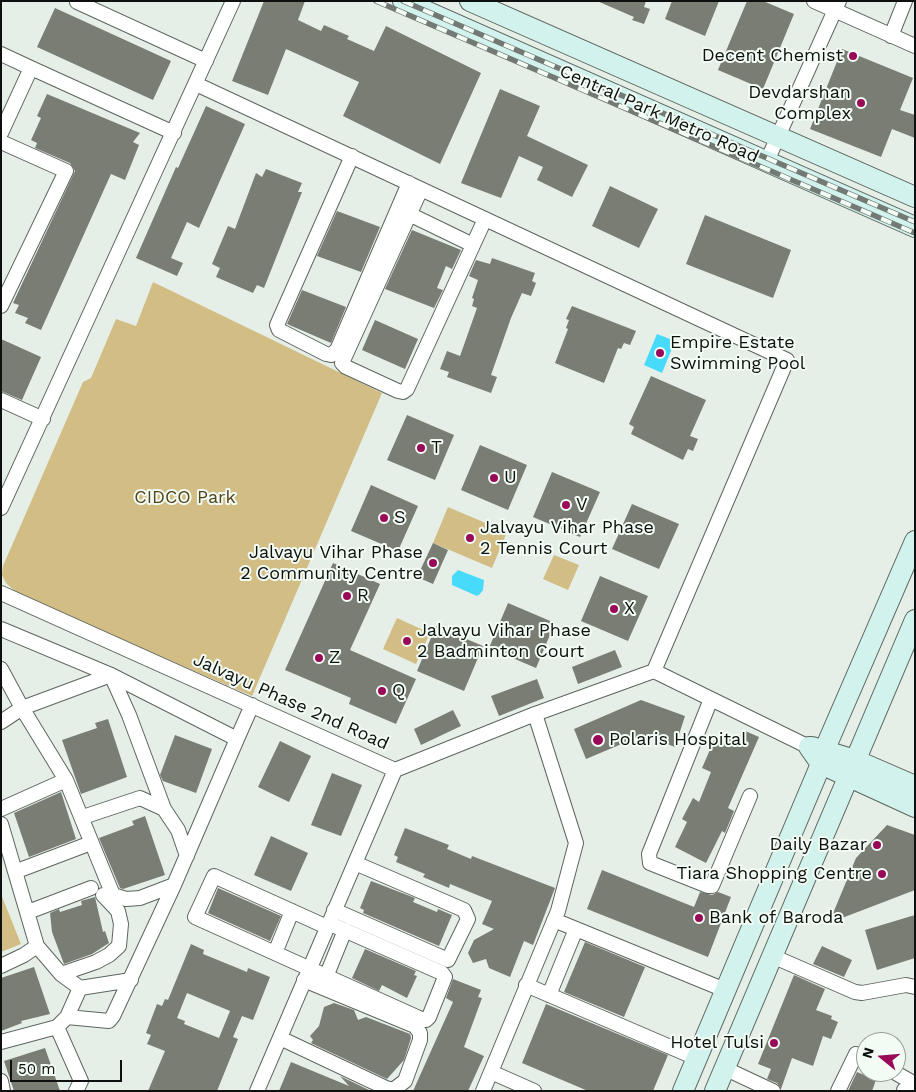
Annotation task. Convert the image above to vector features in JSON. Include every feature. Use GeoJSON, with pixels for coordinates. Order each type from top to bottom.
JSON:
{"type":"FeatureCollection","features":[{"type":"Feature","properties":{"kind":"main road","name":"Central Park Metro Road"},"geometry":{"type":"LineString","coordinates":[[403,1],[915,227]]}},
{"type":"Feature","properties":{"kind":"main road","name":"Central Park Metro Road"},"geometry":{"type":"LineString","coordinates":[[470,1],[915,197]]}},
{"type":"Feature","properties":{"kind":"main road"},"geometry":{"type":"LineString","coordinates":[[683,1091],[818,754],[915,542]]}},
{"type":"Feature","properties":{"kind":"main road"},"geometry":{"type":"LineString","coordinates":[[715,1091],[915,620]]}},
{"type":"Feature","properties":{"kind":"main road"},"geometry":{"type":"LineString","coordinates":[[818,754],[852,769],[915,807]]}},
{"type":"Feature","properties":{"kind":"main road"},"geometry":{"type":"LineString","coordinates":[[852,769],[915,786]]}},
{"type":"Feature","properties":{"kind":"street"},"geometry":{"type":"LineString","coordinates":[[1,508],[174,133],[232,1]]}},
{"type":"Feature","properties":{"kind":"street"},"geometry":{"type":"LineString","coordinates":[[814,1],[837,6],[890,36],[915,46]]}},
{"type":"Feature","properties":{"kind":"street"},"geometry":{"type":"LineString","coordinates":[[890,36],[905,1]]}},
{"type":"Feature","properties":{"kind":"street"},"geometry":{"type":"LineString","coordinates":[[77,2],[206,61]]}},
{"type":"Feature","properties":{"kind":"street"},"geometry":{"type":"LineString","coordinates":[[766,161],[837,6]]}},
{"type":"Feature","properties":{"kind":"street"},"geometry":{"type":"LineString","coordinates":[[1,54],[174,133]]}},
{"type":"Feature","properties":{"kind":"street"},"geometry":{"type":"LineString","coordinates":[[1,133],[31,68]]}},
{"type":"Feature","properties":{"kind":"street"},"geometry":{"type":"LineString","coordinates":[[196,84],[787,360],[749,434],[654,671],[818,754]]}},
{"type":"Feature","properties":{"kind":"street"},"geometry":{"type":"LineString","coordinates":[[1,142],[66,171],[1,306]]}},
{"type":"Feature","properties":{"kind":"street"},"geometry":{"type":"LineString","coordinates":[[352,156],[276,326],[279,330],[326,354],[331,355],[337,350],[415,186]]}},
{"type":"Feature","properties":{"kind":"street"},"geometry":{"type":"LineString","coordinates":[[415,186],[409,214],[342,363],[346,367],[398,391],[403,392],[407,388],[485,219]]}},
{"type":"Feature","properties":{"kind":"street"},"geometry":{"type":"LineString","coordinates":[[409,214],[473,244]]}},
{"type":"Feature","properties":{"kind":"street"},"geometry":{"type":"LineString","coordinates":[[1,400],[43,419]]}},
{"type":"Feature","properties":{"kind":"street","name":"Jalvayu Phase 2nd Road"},"geometry":{"type":"LineString","coordinates":[[1,593],[395,770],[535,714],[654,671]]}},
{"type":"Feature","properties":{"kind":"street"},"geometry":{"type":"LineString","coordinates":[[1,629],[110,675],[237,739]]}},
{"type":"Feature","properties":{"kind":"street"},"geometry":{"type":"LineString","coordinates":[[1,642],[18,636]]}},
{"type":"Feature","properties":{"kind":"street"},"geometry":{"type":"LineString","coordinates":[[1,669],[22,708],[66,780],[83,817],[91,843],[113,895],[126,899],[140,898],[174,886]]}},
{"type":"Feature","properties":{"kind":"street"},"geometry":{"type":"LineString","coordinates":[[1,722],[22,708],[110,675]]}},
{"type":"Feature","properties":{"kind":"street"},"geometry":{"type":"LineString","coordinates":[[110,675],[130,715],[164,809],[178,830],[187,856]]}},
{"type":"Feature","properties":{"kind":"street"},"geometry":{"type":"LineString","coordinates":[[711,699],[649,854],[650,862],[712,886],[750,796]]}},
{"type":"Feature","properties":{"kind":"street"},"geometry":{"type":"LineString","coordinates":[[1,1042],[62,1022],[109,1021],[131,980],[174,886],[252,705]]}},
{"type":"Feature","properties":{"kind":"street"},"geometry":{"type":"LineString","coordinates":[[483,1091],[554,920],[576,843],[535,714]]}},
{"type":"Feature","properties":{"kind":"street"},"geometry":{"type":"LineString","coordinates":[[257,1091],[395,770]]}},
{"type":"Feature","properties":{"kind":"street"},"geometry":{"type":"LineString","coordinates":[[1,809],[66,780]]}},
{"type":"Feature","properties":{"kind":"street"},"geometry":{"type":"LineString","coordinates":[[83,817],[140,798],[164,809]]}},
{"type":"Feature","properties":{"kind":"street"},"geometry":{"type":"LineString","coordinates":[[1,824],[17,871],[37,946],[61,974],[80,988],[131,980]]}},
{"type":"Feature","properties":{"kind":"street"},"geometry":{"type":"LineString","coordinates":[[17,871],[91,843]]}},
{"type":"Feature","properties":{"kind":"street"},"geometry":{"type":"LineString","coordinates":[[280,1038],[386,1088],[393,1090],[405,1081],[420,1040],[420,1033],[415,1026],[307,974],[275,953],[195,917],[214,876],[292,911],[330,920],[448,960],[468,919],[464,910],[355,863]]}},
{"type":"Feature","properties":{"kind":"street"},"geometry":{"type":"LineString","coordinates":[[28,912],[97,892],[118,911],[121,924],[119,946],[109,955],[96,962],[61,974]]}},
{"type":"Feature","properties":{"kind":"street"},"geometry":{"type":"LineString","coordinates":[[275,953],[292,911]]}},
{"type":"Feature","properties":{"kind":"street"},"geometry":{"type":"LineString","coordinates":[[307,974],[326,976],[426,1020],[443,984],[445,977],[442,973],[345,930],[330,920]]}},
{"type":"Feature","properties":{"kind":"street"},"geometry":{"type":"LineString","coordinates":[[554,920],[725,990]]}},
{"type":"Feature","properties":{"kind":"street"},"geometry":{"type":"LineString","coordinates":[[549,995],[576,929]]}},
{"type":"Feature","properties":{"kind":"street"},"geometry":{"type":"LineString","coordinates":[[326,976],[345,930]]}},
{"type":"Feature","properties":{"kind":"street"},"geometry":{"type":"LineString","coordinates":[[1,966],[24,955],[37,946]]}},
{"type":"Feature","properties":{"kind":"street"},"geometry":{"type":"LineString","coordinates":[[772,956],[855,992],[862,993],[906,986],[915,987]]}},
{"type":"Feature","properties":{"kind":"street"},"geometry":{"type":"LineString","coordinates":[[526,985],[696,1058]]}},
{"type":"Feature","properties":{"kind":"street"},"geometry":{"type":"LineString","coordinates":[[76,1091],[81,1082],[62,1022],[80,988]]}},
{"type":"Feature","properties":{"kind":"street"},"geometry":{"type":"LineString","coordinates":[[838,1091],[856,1054]]}},
{"type":"Feature","properties":{"kind":"street"},"geometry":{"type":"LineString","coordinates":[[724,1068],[773,1091]]}},
{"type":"Feature","properties":{"kind":"street"},"geometry":{"type":"LineString","coordinates":[[491,1072],[517,1087],[534,1091]]}},
{"type":"Feature","properties":{"kind":"street"},"geometry":{"type":"LineString","coordinates":[[1,1081],[3,1091]]}},
{"type":"Feature","properties":{"kind":"green space","name":"CIDCO Park"},"geometry":{"type":"Polygon","coordinates":[[[153,282],[382,393],[252,696],[19,595],[6,583],[2,575],[3,566],[83,382],[91,378],[116,319],[136,326],[153,282]]]}},
{"type":"Feature","properties":{"kind":"green space","name":"Jalvayu Vihar Phase 2 Tennis Court"},"geometry":{"type":"Polygon","coordinates":[[[448,507],[507,532],[492,568],[433,543],[448,507]]]}},
{"type":"Feature","properties":{"kind":"green space"},"geometry":{"type":"Polygon","coordinates":[[[554,555],[579,565],[568,590],[543,579],[554,555]]]}},
{"type":"Feature","properties":{"kind":"green space","name":"Jalvayu Vihar Phase 2 Badminton Court"},"geometry":{"type":"Polygon","coordinates":[[[397,618],[430,633],[416,664],[383,649],[397,618]]]}},
{"type":"Feature","properties":{"kind":"green space"},"geometry":{"type":"Polygon","coordinates":[[[1,894],[21,944],[1,952],[1,894]]]}},
{"type":"Feature","properties":{"kind":"water","name":"Empire Estate Swimming Pool"},"geometry":{"type":"Polygon","coordinates":[[[657,334],[675,341],[662,373],[644,365],[657,334]]]}},
{"type":"Feature","properties":{"kind":"water"},"geometry":{"type":"Polygon","coordinates":[[[458,570],[484,580],[483,590],[480,594],[477,596],[452,585],[452,576],[458,570]]]}},
{"type":"Feature","properties":{"kind":"building"},"geometry":{"type":"Polygon","coordinates":[[[264,1],[305,1],[298,20],[321,31],[324,25],[349,36],[347,39],[374,51],[386,26],[481,73],[440,164],[343,116],[359,82],[286,49],[268,95],[232,81],[264,1]]]}},
{"type":"Feature","properties":{"kind":"building"},"geometry":{"type":"Polygon","coordinates":[[[597,1],[646,1],[644,7],[650,9],[644,24],[632,20],[634,17],[597,1]]]}},
{"type":"Feature","properties":{"kind":"building"},"geometry":{"type":"Polygon","coordinates":[[[672,1],[719,1],[705,36],[665,19],[672,1]]]}},
{"type":"Feature","properties":{"kind":"building"},"geometry":{"type":"Polygon","coordinates":[[[747,1],[763,1],[794,14],[763,89],[718,70],[747,1]]]}},
{"type":"Feature","properties":{"kind":"building"},"geometry":{"type":"Polygon","coordinates":[[[55,8],[171,61],[153,100],[37,47],[55,8]]]}},
{"type":"Feature","properties":{"kind":"building","name":"Devdarshan Complex"},"geometry":{"type":"Polygon","coordinates":[[[842,49],[913,78],[900,110],[915,115],[915,138],[892,129],[881,157],[810,129],[842,49]]]}},
{"type":"Feature","properties":{"kind":"building"},"geometry":{"type":"Polygon","coordinates":[[[500,89],[540,106],[527,136],[588,165],[572,197],[537,180],[543,167],[519,156],[501,198],[461,183],[500,89]]]}},
{"type":"Feature","properties":{"kind":"building"},"geometry":{"type":"Polygon","coordinates":[[[47,94],[140,133],[133,142],[139,145],[125,180],[111,174],[41,330],[25,323],[28,318],[15,313],[19,305],[13,303],[75,171],[70,163],[35,148],[37,143],[31,140],[41,118],[37,116],[47,94]]]}},
{"type":"Feature","properties":{"kind":"building"},"geometry":{"type":"Polygon","coordinates":[[[206,106],[245,124],[199,228],[187,222],[171,258],[183,263],[177,276],[136,258],[176,167],[178,168],[206,106]]]}},
{"type":"Feature","properties":{"kind":"building"},"geometry":{"type":"Polygon","coordinates":[[[266,169],[302,183],[298,192],[302,192],[264,288],[257,285],[253,293],[216,277],[220,268],[212,264],[228,226],[235,229],[256,173],[262,177],[266,169]]]}},
{"type":"Feature","properties":{"kind":"building"},"geometry":{"type":"Polygon","coordinates":[[[610,186],[658,209],[639,248],[592,226],[610,186]]]}},
{"type":"Feature","properties":{"kind":"building"},"geometry":{"type":"Polygon","coordinates":[[[337,211],[380,227],[361,272],[317,256],[337,211]]]}},
{"type":"Feature","properties":{"kind":"building"},"geometry":{"type":"Polygon","coordinates":[[[705,215],[791,250],[773,298],[686,264],[705,215]]]}},
{"type":"Feature","properties":{"kind":"building"},"geometry":{"type":"Polygon","coordinates":[[[412,230],[461,250],[452,269],[446,266],[437,288],[443,290],[434,308],[385,289],[412,230]]]}},
{"type":"Feature","properties":{"kind":"building"},"geometry":{"type":"Polygon","coordinates":[[[492,258],[535,273],[532,281],[536,283],[531,296],[522,293],[511,318],[491,375],[497,377],[491,393],[447,377],[449,372],[440,369],[447,351],[460,356],[477,308],[472,306],[474,299],[472,298],[478,280],[469,276],[476,260],[490,264],[492,258]]]}},
{"type":"Feature","properties":{"kind":"building"},"geometry":{"type":"Polygon","coordinates":[[[302,290],[346,307],[331,343],[287,324],[302,290]]]}},
{"type":"Feature","properties":{"kind":"building"},"geometry":{"type":"Polygon","coordinates":[[[572,306],[636,331],[630,345],[624,343],[621,349],[618,348],[604,383],[555,363],[568,329],[566,328],[569,320],[566,319],[572,306]]]}},
{"type":"Feature","properties":{"kind":"building"},"geometry":{"type":"Polygon","coordinates":[[[375,320],[418,339],[405,369],[362,350],[375,320]]]}},
{"type":"Feature","properties":{"kind":"building"},"geometry":{"type":"Polygon","coordinates":[[[1,339],[41,357],[22,400],[1,391],[1,339]]]}},
{"type":"Feature","properties":{"kind":"building"},"geometry":{"type":"Polygon","coordinates":[[[651,376],[706,400],[690,436],[698,439],[693,451],[688,449],[683,460],[631,434],[634,427],[629,424],[651,376]]]}},
{"type":"Feature","properties":{"kind":"building","name":"T"},"geometry":{"type":"Polygon","coordinates":[[[407,415],[454,435],[435,480],[387,460],[407,415]]]}},
{"type":"Feature","properties":{"kind":"building","name":"U"},"geometry":{"type":"Polygon","coordinates":[[[480,445],[527,465],[508,510],[461,490],[480,445]]]}},
{"type":"Feature","properties":{"kind":"building","name":"V"},"geometry":{"type":"Polygon","coordinates":[[[552,472],[600,492],[580,537],[533,517],[552,472]]]}},
{"type":"Feature","properties":{"kind":"building","name":"S"},"geometry":{"type":"Polygon","coordinates":[[[371,485],[418,506],[398,551],[351,531],[371,485]]]}},
{"type":"Feature","properties":{"kind":"building"},"geometry":{"type":"Polygon","coordinates":[[[632,504],[679,524],[659,569],[612,549],[632,504]]]}},
{"type":"Feature","properties":{"kind":"building","name":"Jalvayu Vihar Phase 2 Community Centre"},"geometry":{"type":"Polygon","coordinates":[[[433,543],[448,550],[433,584],[417,577],[433,543]]]}},
{"type":"Feature","properties":{"kind":"building"},"geometry":{"type":"Polygon","coordinates":[[[333,563],[380,584],[350,650],[416,679],[396,724],[349,704],[351,698],[285,670],[333,563]]]}},
{"type":"Feature","properties":{"kind":"building","name":"X"},"geometry":{"type":"Polygon","coordinates":[[[600,576],[648,596],[628,641],[581,621],[600,576]]]}},
{"type":"Feature","properties":{"kind":"building"},"geometry":{"type":"Polygon","coordinates":[[[508,603],[555,623],[536,668],[489,648],[508,603]]]}},
{"type":"Feature","properties":{"kind":"building"},"geometry":{"type":"Polygon","coordinates":[[[436,626],[483,646],[464,691],[417,671],[436,626]]]}},
{"type":"Feature","properties":{"kind":"building"},"geometry":{"type":"Polygon","coordinates":[[[615,650],[622,667],[578,684],[572,667],[615,650]]]}},
{"type":"Feature","properties":{"kind":"building"},"geometry":{"type":"Polygon","coordinates":[[[537,679],[544,698],[499,716],[491,696],[537,679]]]}},
{"type":"Feature","properties":{"kind":"building"},"geometry":{"type":"Polygon","coordinates":[[[641,700],[685,716],[675,747],[643,735],[586,759],[574,729],[641,700]]]}},
{"type":"Feature","properties":{"kind":"building"},"geometry":{"type":"Polygon","coordinates":[[[453,710],[461,726],[421,745],[414,729],[453,710]]]}},
{"type":"Feature","properties":{"kind":"building"},"geometry":{"type":"Polygon","coordinates":[[[108,719],[127,777],[81,794],[62,740],[97,728],[95,723],[108,719]]]}},
{"type":"Feature","properties":{"kind":"building"},"geometry":{"type":"Polygon","coordinates":[[[743,730],[759,737],[728,808],[734,811],[725,833],[722,831],[706,863],[675,847],[687,822],[682,819],[693,798],[699,802],[711,772],[702,768],[716,736],[722,739],[725,733],[739,739],[743,730]]]}},
{"type":"Feature","properties":{"kind":"building"},"geometry":{"type":"Polygon","coordinates":[[[175,735],[212,749],[196,793],[163,781],[160,775],[175,735]]]}},
{"type":"Feature","properties":{"kind":"building"},"geometry":{"type":"Polygon","coordinates":[[[280,741],[311,756],[289,802],[258,787],[280,741]]]}},
{"type":"Feature","properties":{"kind":"building"},"geometry":{"type":"Polygon","coordinates":[[[332,773],[362,785],[341,836],[311,825],[332,773]]]}},
{"type":"Feature","properties":{"kind":"building"},"geometry":{"type":"Polygon","coordinates":[[[61,792],[76,839],[29,857],[14,813],[61,792]]]}},
{"type":"Feature","properties":{"kind":"building"},"geometry":{"type":"Polygon","coordinates":[[[145,816],[165,875],[123,889],[120,888],[99,838],[134,825],[132,821],[145,816]]]}},
{"type":"Feature","properties":{"kind":"building","name":"Tiara Shopping Centre"},"geometry":{"type":"Polygon","coordinates":[[[887,825],[915,835],[915,890],[829,923],[856,858],[887,825]]]}},
{"type":"Feature","properties":{"kind":"building"},"geometry":{"type":"Polygon","coordinates":[[[405,828],[449,845],[447,849],[471,859],[472,856],[555,888],[533,945],[524,941],[510,977],[489,968],[486,959],[473,963],[468,953],[474,940],[494,929],[482,924],[492,901],[450,884],[449,888],[423,877],[425,874],[396,862],[398,857],[394,855],[405,828]]]}},
{"type":"Feature","properties":{"kind":"building"},"geometry":{"type":"Polygon","coordinates":[[[271,836],[308,853],[291,891],[254,875],[271,836]]]}},
{"type":"Feature","properties":{"kind":"building"},"geometry":{"type":"Polygon","coordinates":[[[602,870],[694,907],[700,892],[712,895],[718,892],[731,897],[708,957],[587,909],[602,870]]]}},
{"type":"Feature","properties":{"kind":"building"},"geometry":{"type":"Polygon","coordinates":[[[371,881],[415,898],[413,902],[437,912],[438,909],[452,915],[439,946],[363,913],[364,910],[360,908],[371,881]]]}},
{"type":"Feature","properties":{"kind":"building"},"geometry":{"type":"Polygon","coordinates":[[[218,888],[281,916],[270,941],[208,913],[218,888]]]}},
{"type":"Feature","properties":{"kind":"building"},"geometry":{"type":"Polygon","coordinates":[[[95,897],[103,932],[105,931],[109,943],[92,954],[64,964],[52,932],[50,913],[59,909],[60,912],[82,905],[81,901],[95,897]]]}},
{"type":"Feature","properties":{"kind":"building"},"geometry":{"type":"Polygon","coordinates":[[[915,915],[915,958],[877,970],[865,930],[915,915]]]}},
{"type":"Feature","properties":{"kind":"building"},"geometry":{"type":"Polygon","coordinates":[[[585,942],[645,967],[624,1017],[564,992],[585,942]]]}},
{"type":"Feature","properties":{"kind":"building"},"geometry":{"type":"Polygon","coordinates":[[[191,944],[204,950],[203,954],[247,972],[248,968],[270,977],[253,1020],[242,1016],[233,1037],[238,1039],[217,1091],[148,1091],[165,1051],[147,1044],[151,1035],[146,1033],[157,1004],[162,1006],[165,999],[168,1000],[191,944]],[[187,993],[177,1018],[185,1021],[184,1024],[219,1038],[230,1011],[187,993]]]}},
{"type":"Feature","properties":{"kind":"building"},"geometry":{"type":"Polygon","coordinates":[[[822,946],[852,960],[844,977],[813,964],[822,946]]]}},
{"type":"Feature","properties":{"kind":"building"},"geometry":{"type":"Polygon","coordinates":[[[365,949],[416,971],[414,975],[417,976],[407,998],[382,985],[379,991],[352,978],[365,949]]]}},
{"type":"Feature","properties":{"kind":"building"},"geometry":{"type":"Polygon","coordinates":[[[34,967],[50,1014],[21,1021],[22,1023],[1,1031],[1,978],[34,967]]]}},
{"type":"Feature","properties":{"kind":"building"},"geometry":{"type":"Polygon","coordinates":[[[794,975],[825,989],[816,1010],[832,1016],[831,1019],[838,1022],[831,1039],[823,1036],[813,1066],[792,1058],[781,1089],[777,1083],[767,1079],[771,1069],[758,1064],[794,975]]]}},
{"type":"Feature","properties":{"kind":"building"},"geometry":{"type":"Polygon","coordinates":[[[453,979],[481,990],[478,997],[482,998],[464,1047],[484,1056],[468,1091],[413,1091],[453,1002],[446,998],[453,979]]]}},
{"type":"Feature","properties":{"kind":"building"},"geometry":{"type":"Polygon","coordinates":[[[334,1003],[354,1010],[358,1020],[366,1017],[410,1034],[411,1038],[404,1060],[387,1079],[311,1043],[313,1040],[310,1036],[319,1026],[324,1007],[334,1003]]]}},
{"type":"Feature","properties":{"kind":"building"},"geometry":{"type":"Polygon","coordinates":[[[546,1004],[668,1055],[653,1091],[588,1091],[522,1063],[546,1004]]]}},
{"type":"Feature","properties":{"kind":"building"},"geometry":{"type":"Polygon","coordinates":[[[45,1048],[60,1091],[14,1091],[4,1061],[45,1048]]]}},
{"type":"Feature","properties":{"kind":"building"},"geometry":{"type":"Polygon","coordinates":[[[291,1062],[349,1086],[340,1076],[371,1091],[279,1091],[291,1062]]]}},
{"type":"Feature","properties":{"kind":"building"},"geometry":{"type":"Polygon","coordinates":[[[856,1074],[856,1082],[875,1082],[872,1091],[848,1091],[856,1074]]]}},
{"type":"Feature","properties":{"kind":"railway"},"geometry":{"type":"LineString","coordinates":[[376,1],[915,233]]}},
{"type":"Feature","properties":{"kind":"railway"},"geometry":{"type":"LineString","coordinates":[[403,1],[915,222]]}},
{"type":"Feature","properties":{"kind":"place","name":"Decent Chemist"},"geometry":{"type":"Point","coordinates":[853,56]}},
{"type":"Feature","properties":{"kind":"place","name":"Devdarshan Complex"},"geometry":{"type":"Point","coordinates":[861,103]}},
{"type":"Feature","properties":{"kind":"place","name":"Empire Estate Swimming Pool"},"geometry":{"type":"Point","coordinates":[660,353]}},
{"type":"Feature","properties":{"kind":"place","name":"T"},"geometry":{"type":"Point","coordinates":[421,448]}},
{"type":"Feature","properties":{"kind":"place","name":"U"},"geometry":{"type":"Point","coordinates":[494,478]}},
{"type":"Feature","properties":{"kind":"place","name":"V"},"geometry":{"type":"Point","coordinates":[566,505]}},
{"type":"Feature","properties":{"kind":"place","name":"S"},"geometry":{"type":"Point","coordinates":[384,518]}},
{"type":"Feature","properties":{"kind":"place","name":"Jalvayu Vihar Phase 2 Tennis Court"},"geometry":{"type":"Point","coordinates":[470,538]}},
{"type":"Feature","properties":{"kind":"place","name":"Jalvayu Vihar Phase 2 Community Centre"},"geometry":{"type":"Point","coordinates":[433,563]}},
{"type":"Feature","properties":{"kind":"place","name":"R"},"geometry":{"type":"Point","coordinates":[347,596]}},
{"type":"Feature","properties":{"kind":"place","name":"X"},"geometry":{"type":"Point","coordinates":[614,609]}},
{"type":"Feature","properties":{"kind":"place","name":"Jalvayu Vihar Phase 2 Badminton Court"},"geometry":{"type":"Point","coordinates":[407,641]}},
{"type":"Feature","properties":{"kind":"place","name":"Z"},"geometry":{"type":"Point","coordinates":[319,658]}},
{"type":"Feature","properties":{"kind":"place","name":"Q"},"geometry":{"type":"Point","coordinates":[382,691]}},
{"type":"Feature","properties":{"kind":"place","name":"Polaris Hospital"},"geometry":{"type":"Point","coordinates":[598,740]}},
{"type":"Feature","properties":{"kind":"place","name":"Daily Bazar"},"geometry":{"type":"Point","coordinates":[877,845]}},
{"type":"Feature","properties":{"kind":"place","name":"Tiara Shopping Centre"},"geometry":{"type":"Point","coordinates":[882,874]}},
{"type":"Feature","properties":{"kind":"place","name":"Bank of Baroda"},"geometry":{"type":"Point","coordinates":[699,918]}},
{"type":"Feature","properties":{"kind":"place","name":"Hotel Tulsi"},"geometry":{"type":"Point","coordinates":[774,1043]}}]}
